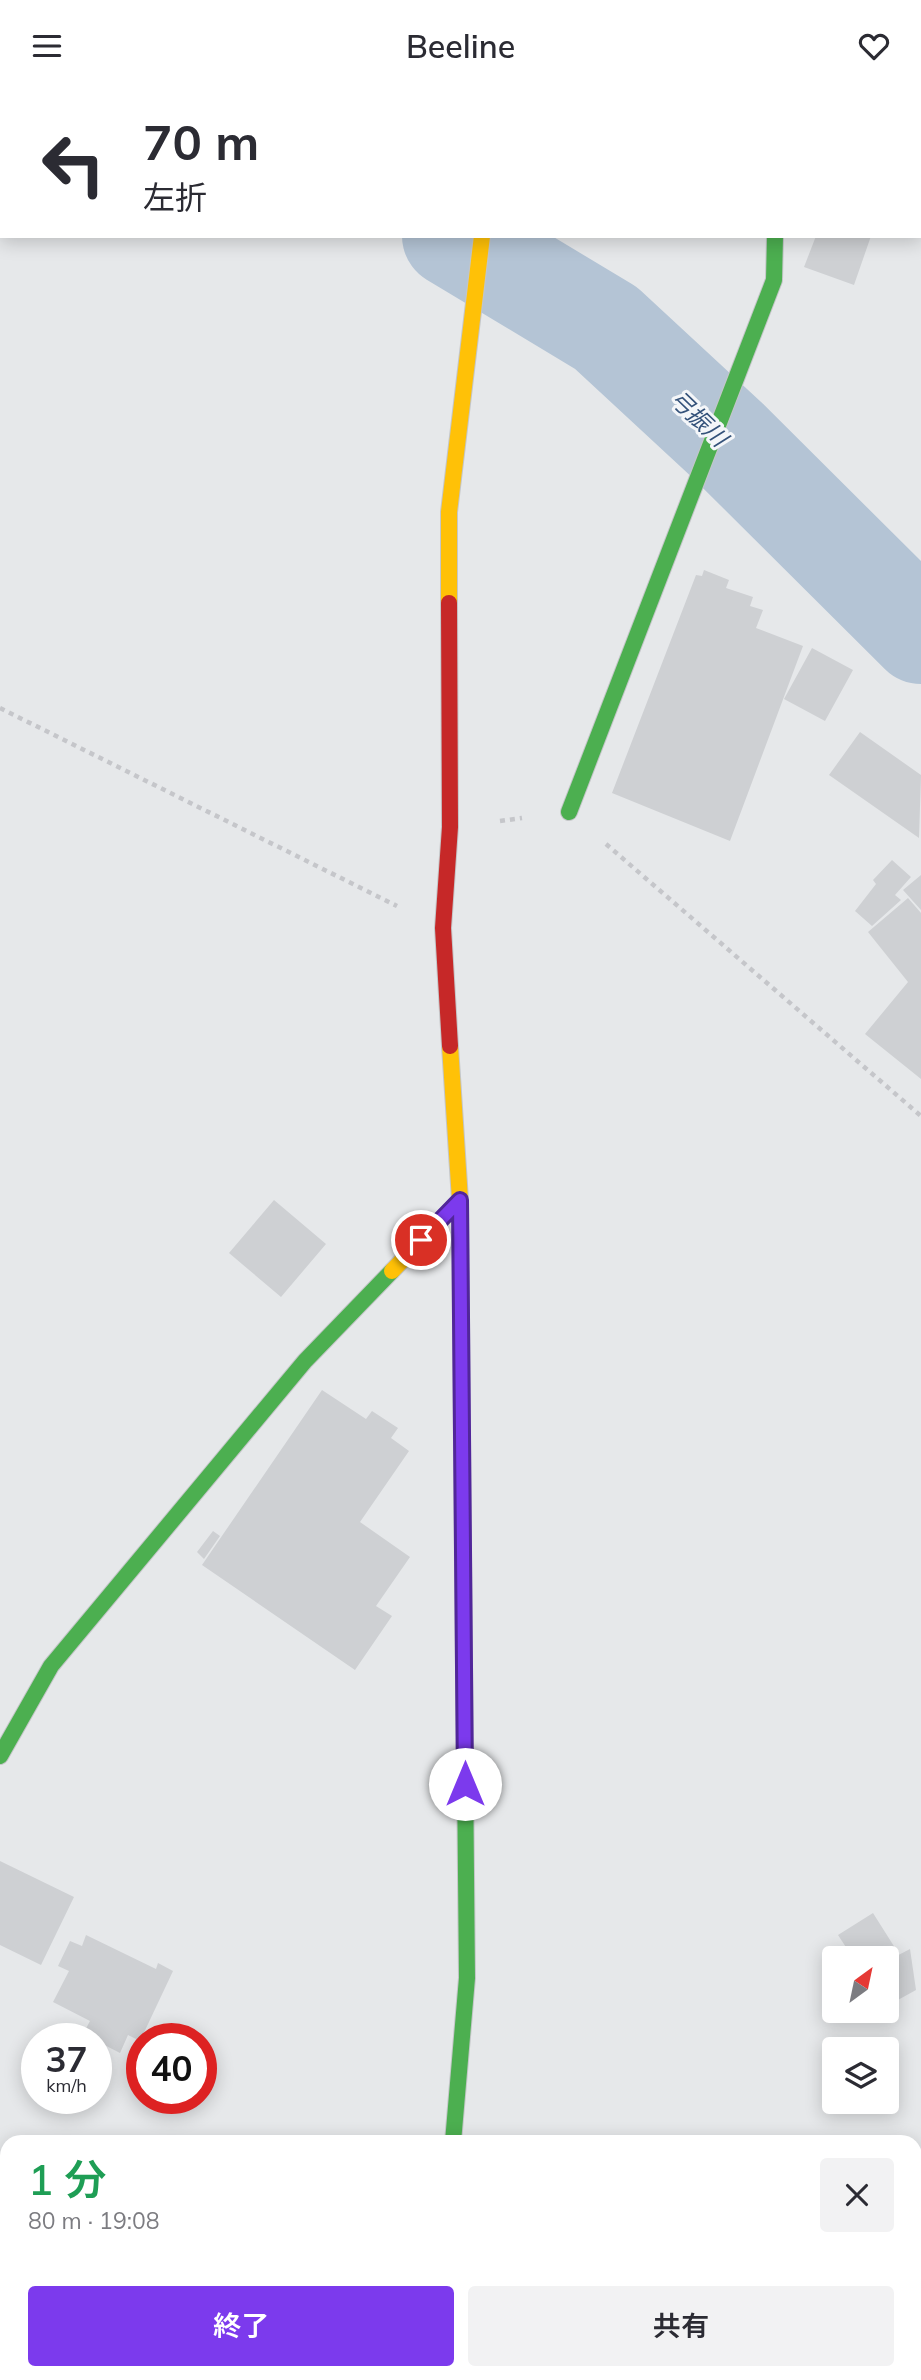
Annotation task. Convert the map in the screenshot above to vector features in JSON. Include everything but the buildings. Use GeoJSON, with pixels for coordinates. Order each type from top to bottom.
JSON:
{"type":"FeatureCollection","features":[{"type":"Feature","properties":{"kind":"street"},"geometry":{"type":"LineString","coordinates":[[454,2135],[467,1978],[460,1200],[443,928],[450,827],[449,512],[482,238]]}},
{"type":"Feature","properties":{"kind":"street"},"geometry":{"type":"LineString","coordinates":[[569,812],[774,280],[775,238]]}},
{"type":"Feature","properties":{"kind":"street"},"geometry":{"type":"LineString","coordinates":[[0,1755],[51,1666],[305,1361],[460,1200]]}},
{"type":"Feature","properties":{"kind":"path"},"geometry":{"type":"LineString","coordinates":[[0,708],[443,928]]}},
{"type":"Feature","properties":{"kind":"path"},"geometry":{"type":"LineString","coordinates":[[450,827],[569,812],[921,1116]]}},
{"type":"Feature","properties":{"kind":"waterway","name":"弓振川"},"geometry":{"type":"LineString","coordinates":[[456,238],[606,328],[728,441],[921,633]]}},
{"type":"Feature","properties":{"kind":"traffic: fast"},"geometry":{"type":"LineString","coordinates":[[569,812],[774,280],[775,238]]}},
{"type":"Feature","properties":{"kind":"traffic: fast"},"geometry":{"type":"LineString","coordinates":[[0,1756],[51,1666],[305,1361],[392,1271]]}},
{"type":"Feature","properties":{"kind":"traffic: fast"},"geometry":{"type":"LineString","coordinates":[[454,2135],[467,1978],[463,1561]]}},
{"type":"Feature","properties":{"kind":"traffic: slow"},"geometry":{"type":"LineString","coordinates":[[449,603],[449,512],[482,238]]}},
{"type":"Feature","properties":{"kind":"traffic: slow"},"geometry":{"type":"LineString","coordinates":[[450,1046],[460,1200],[463,1561]]}},
{"type":"Feature","properties":{"kind":"traffic: slow"},"geometry":{"type":"LineString","coordinates":[[392,1271],[460,1200]]}},
{"type":"Feature","properties":{"kind":"traffic: jam"},"geometry":{"type":"LineString","coordinates":[[449,603],[450,827],[443,928],[450,1046]]}},
{"type":"Feature","properties":{"kind":"route"},"geometry":{"type":"LineString","coordinates":[[421,1240],[460,1200],[465,1784]]}}]}
